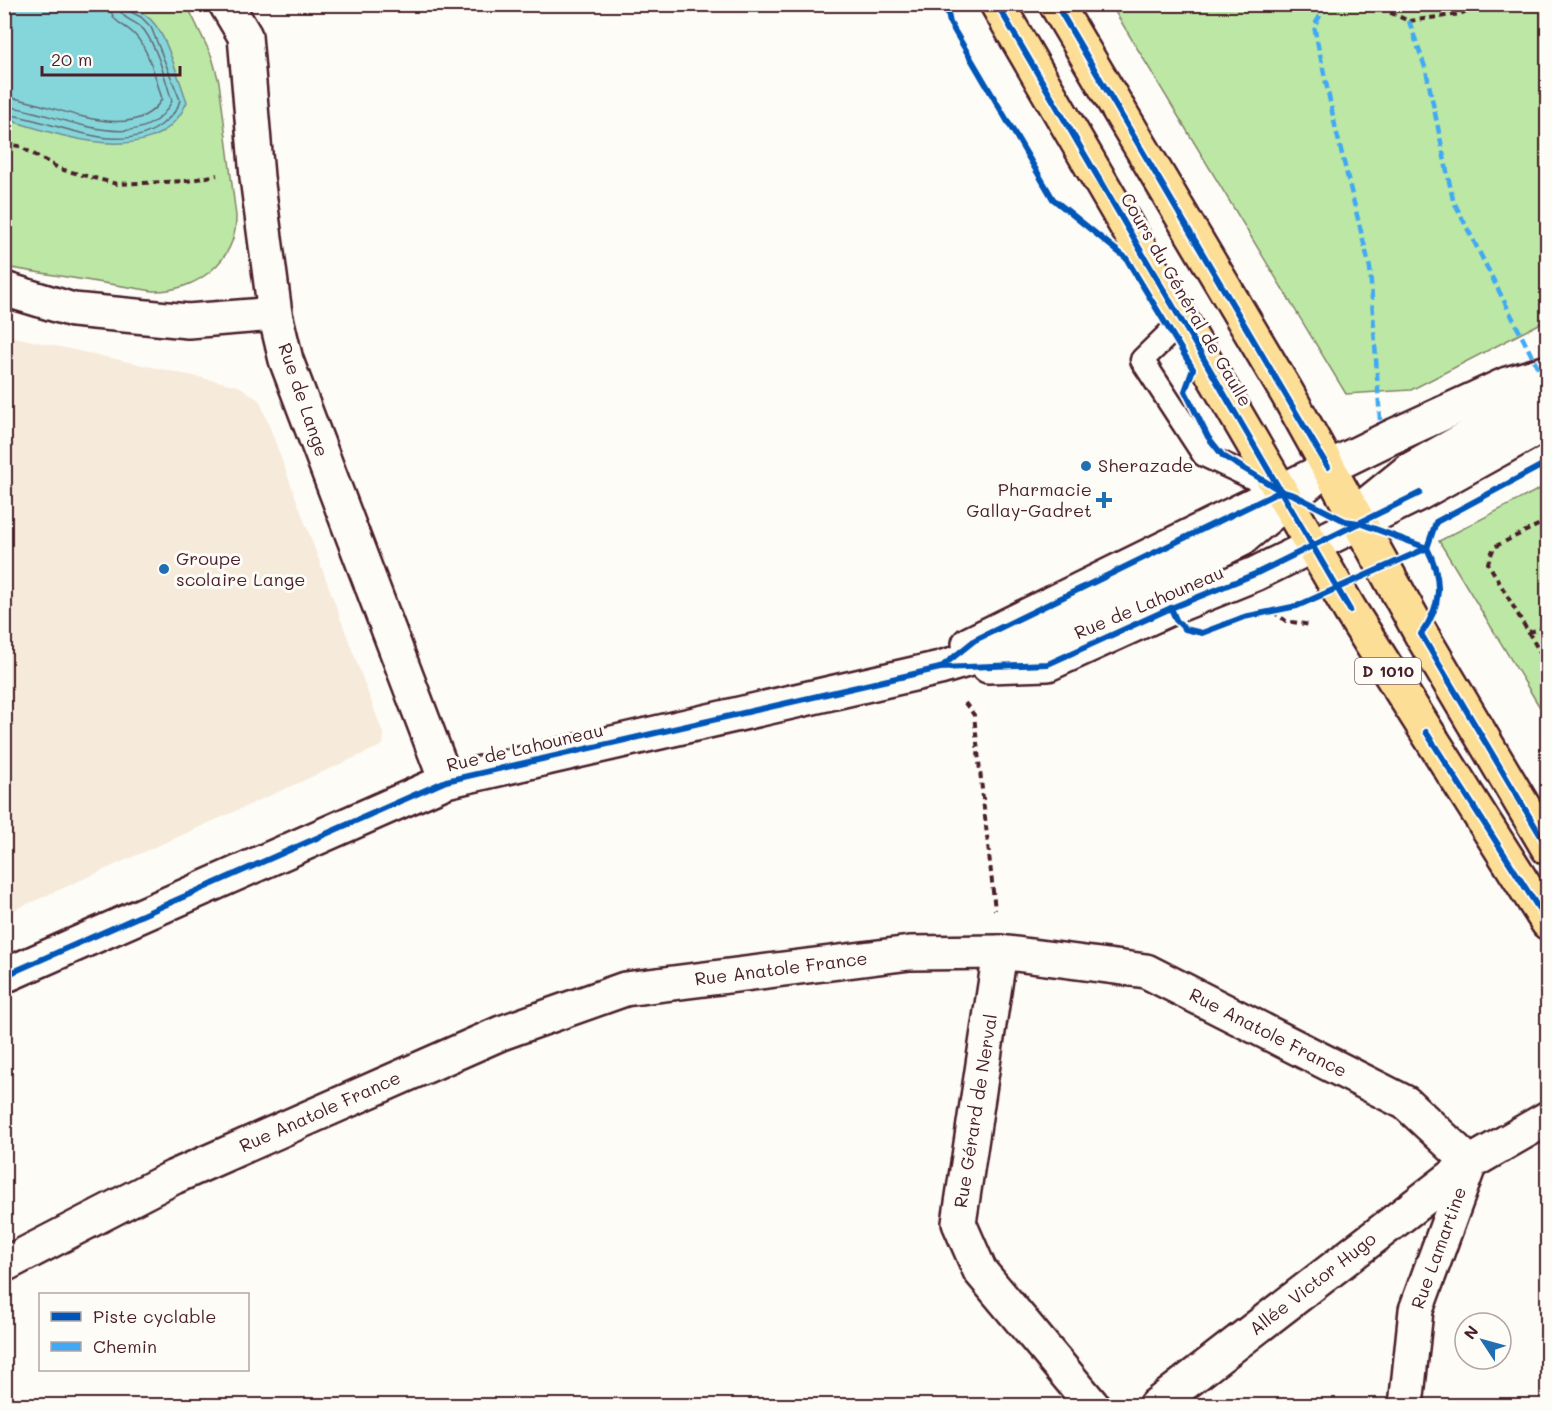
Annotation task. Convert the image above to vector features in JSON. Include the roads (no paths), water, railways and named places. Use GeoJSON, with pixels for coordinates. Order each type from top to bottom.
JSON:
{"type":"FeatureCollection","features":[{"type":"Feature","properties":{"kind":"main road","name":"Cours du Général de Gaulle"},"geometry":{"type":"LineString","coordinates":[[997,4],[1356,621],[1548,923]]}},
{"type":"Feature","properties":{"kind":"main road","name":"Cours du Général de Gaulle"},"geometry":{"type":"LineString","coordinates":[[1056,4],[1329,467],[1421,634],[1548,848]]}},
{"type":"Feature","properties":{"kind":"street","name":"Rue de Lange"},"geometry":{"type":"LineString","coordinates":[[225,4],[245,36],[257,177],[275,314],[286,360],[446,781]]}},
{"type":"Feature","properties":{"kind":"street"},"geometry":{"type":"LineString","coordinates":[[4,289],[73,310],[188,321],[275,314]]}},
{"type":"Feature","properties":{"kind":"street","name":"Rue de Lahouneau"},"geometry":{"type":"LineString","coordinates":[[940,668],[975,640],[1283,496],[1329,467],[1507,384],[1548,372]]}},
{"type":"Feature","properties":{"kind":"street"},"geometry":{"type":"LineString","coordinates":[[1414,482],[1548,393]]}},
{"type":"Feature","properties":{"kind":"street"},"geometry":{"type":"LineString","coordinates":[[1414,482],[1548,422]]}},
{"type":"Feature","properties":{"kind":"street","name":"Rue de Lahouneau"},"geometry":{"type":"LineString","coordinates":[[4,976],[446,781],[940,668],[1048,664],[1171,608],[1255,574],[1312,546],[1414,482]]}},
{"type":"Feature","properties":{"kind":"street","name":"Rue Anatole France"},"geometry":{"type":"LineString","coordinates":[[4,1265],[174,1177],[501,1033],[625,989],[910,953],[1000,952],[1146,972],[1406,1103],[1470,1163]]}},
{"type":"Feature","properties":{"kind":"street","name":"Rue Gérard de Nerval"},"geometry":{"type":"LineString","coordinates":[[1000,952],[959,1223],[980,1271],[1093,1406]]}},
{"type":"Feature","properties":{"kind":"street"},"geometry":{"type":"LineString","coordinates":[[1470,1163],[1548,1118]]}},
{"type":"Feature","properties":{"kind":"street","name":"Allée Victor Hugo"},"geometry":{"type":"LineString","coordinates":[[1155,1406],[1470,1163]]}},
{"type":"Feature","properties":{"kind":"street","name":"Rue Lamartine"},"geometry":{"type":"LineString","coordinates":[[1406,1406],[1416,1310],[1470,1163]]}},
{"type":"Feature","properties":{"kind":"lane"},"geometry":{"type":"LineString","coordinates":[[1181,322],[1142,360],[1204,454],[1283,496]]}},
{"type":"Feature","properties":{"kind":"water"},"geometry":{"type":"Polygon","coordinates":[[[54,4],[57,7],[116,6],[135,10],[148,17],[159,30],[168,47],[187,102],[173,124],[153,137],[130,143],[105,143],[52,133],[5,119],[5,5],[54,4]]]}},
{"type":"Feature","properties":{"kind":"place","name":"Sherazade"},"geometry":{"type":"Point","coordinates":[1086,466]}},
{"type":"Feature","properties":{"kind":"place","name":"Pharmacie Gallay-Gadret"},"geometry":{"type":"Point","coordinates":[1104,500]}},
{"type":"Feature","properties":{"kind":"place","name":"Groupe scolaire Lange"},"geometry":{"type":"Point","coordinates":[164,569]}}]}
